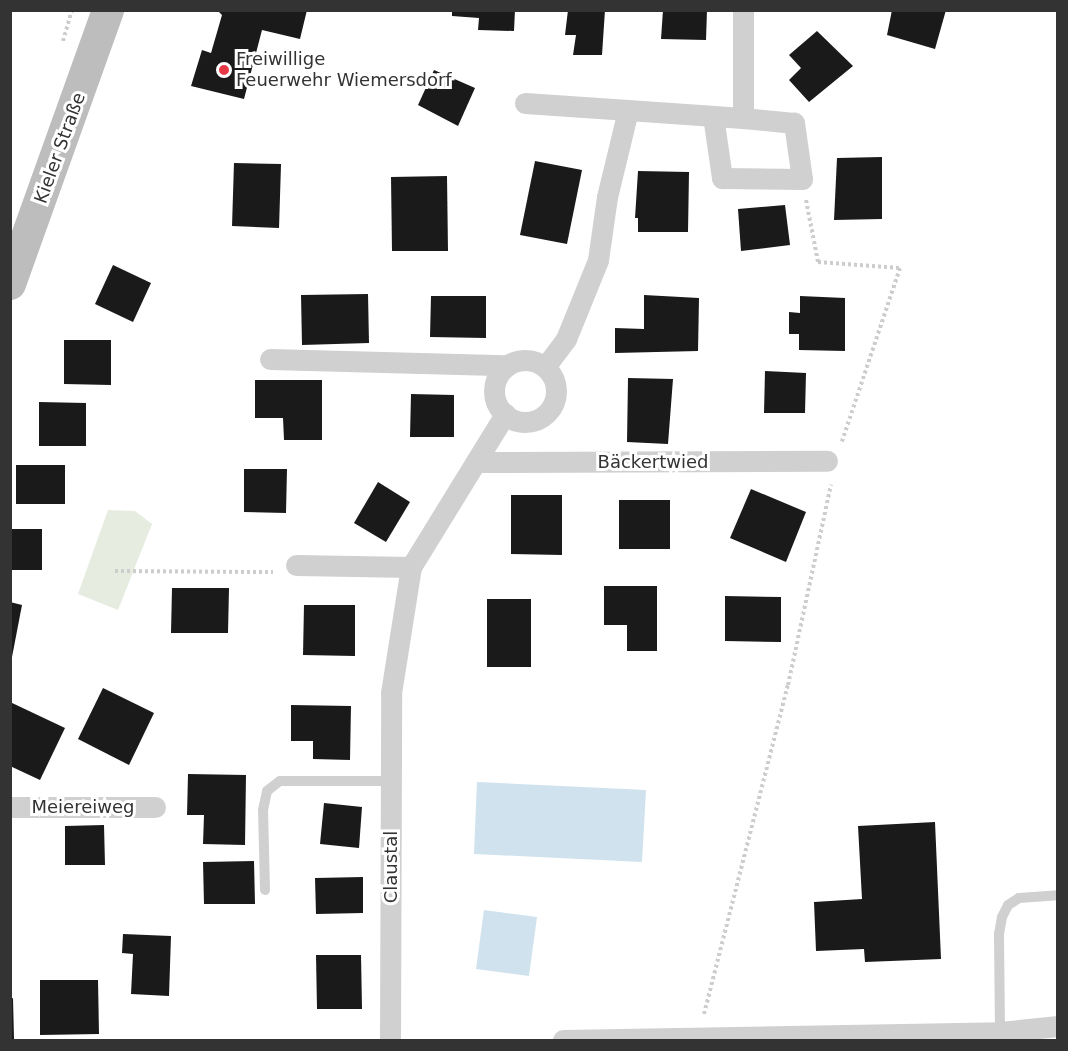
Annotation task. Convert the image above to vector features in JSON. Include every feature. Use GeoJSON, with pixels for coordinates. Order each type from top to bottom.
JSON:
{"type":"FeatureCollection","features":[{"type":"Feature","properties":{"kind":"main road","name":"Kieler Straße"},"geometry":{"type":"LineString","coordinates":[[10,284],[108,10]]}},
{"type":"Feature","properties":{"kind":"street"},"geometry":{"type":"LineString","coordinates":[[743,10],[743,118]]}},
{"type":"Feature","properties":{"kind":"street"},"geometry":{"type":"LineString","coordinates":[[525,103],[743,118],[794,123],[802,179],[722,178],[713,116]]}},
{"type":"Feature","properties":{"kind":"street"},"geometry":{"type":"LineString","coordinates":[[545,367],[566,339],[598,260],[606,197],[628,110]]}},
{"type":"Feature","properties":{"kind":"street"},"geometry":{"type":"LineString","coordinates":[[270,359],[505,365],[530,360],[545,367],[555,386],[548,414],[540,420],[523,423],[505,414],[496,394],[496,383],[505,365]]}},
{"type":"Feature","properties":{"kind":"street"},"geometry":{"type":"LineString","coordinates":[[296,565],[411,567],[479,462],[505,414]]}},
{"type":"Feature","properties":{"kind":"street","name":"Bäckertwied"},"geometry":{"type":"LineString","coordinates":[[479,462],[832,459]]}},
{"type":"Feature","properties":{"kind":"street","name":"Claustal"},"geometry":{"type":"LineString","coordinates":[[390,1041],[391,693],[411,567]]}},
{"type":"Feature","properties":{"kind":"street","name":"Meiereiweg"},"geometry":{"type":"LineString","coordinates":[[10,807],[155,807]]}},
{"type":"Feature","properties":{"kind":"street"},"geometry":{"type":"LineString","coordinates":[[563,1041],[1000,1032],[1058,1026]]}},
{"type":"Feature","properties":{"kind":"lane"},"geometry":{"type":"LineString","coordinates":[[265,890],[263,810],[267,791],[280,781],[391,781]]}},
{"type":"Feature","properties":{"kind":"lane"},"geometry":{"type":"LineString","coordinates":[[1000,1032],[999,934],[1002,917],[1008,905],[1019,898],[1058,894]]}},
{"type":"Feature","properties":{"kind":"path"},"geometry":{"type":"LineString","coordinates":[[698,1038],[788,685],[832,459],[900,268],[818,262],[802,179]]}},
{"type":"Feature","properties":{"kind":"path"},"geometry":{"type":"LineString","coordinates":[[115,571],[285,572],[296,565]]}},
{"type":"Feature","properties":{"kind":"shaded area"},"geometry":{"type":"Polygon","coordinates":[[[108,510],[135,511],[152,524],[118,610],[78,594],[108,510]]]}},
{"type":"Feature","properties":{"kind":"water"},"geometry":{"type":"Polygon","coordinates":[[[477,782],[646,790],[642,862],[474,854],[477,782]]]}},
{"type":"Feature","properties":{"kind":"water"},"geometry":{"type":"Polygon","coordinates":[[[484,910],[537,917],[529,976],[476,969],[484,910]]]}},
{"type":"Feature","properties":{"kind":"building","name":"Freiwillige Feuerwehr Wiemersdorf"},"geometry":{"type":"Polygon","coordinates":[[[217,10],[307,10],[300,39],[262,30],[244,99],[191,86],[202,50],[211,53],[222,15],[217,10]]]}},
{"type":"Feature","properties":{"kind":"building"},"geometry":{"type":"Polygon","coordinates":[[[452,10],[515,10],[514,31],[478,30],[479,18],[452,16],[452,10]]]}},
{"type":"Feature","properties":{"kind":"building"},"geometry":{"type":"Polygon","coordinates":[[[568,10],[605,10],[602,55],[573,55],[576,35],[565,35],[568,10]]]}},
{"type":"Feature","properties":{"kind":"building"},"geometry":{"type":"Polygon","coordinates":[[[663,10],[707,10],[706,40],[661,39],[663,10]]]}},
{"type":"Feature","properties":{"kind":"building"},"geometry":{"type":"Polygon","coordinates":[[[892,10],[946,10],[935,49],[887,35],[892,10]]]}},
{"type":"Feature","properties":{"kind":"building"},"geometry":{"type":"Polygon","coordinates":[[[817,31],[853,66],[809,102],[789,80],[801,68],[789,55],[817,31]]]}},
{"type":"Feature","properties":{"kind":"building"},"geometry":{"type":"Polygon","coordinates":[[[434,70],[475,88],[458,126],[418,105],[434,70]]]}},
{"type":"Feature","properties":{"kind":"building"},"geometry":{"type":"Polygon","coordinates":[[[882,157],[882,219],[834,220],[837,158],[882,157]]]}},
{"type":"Feature","properties":{"kind":"building"},"geometry":{"type":"Polygon","coordinates":[[[535,161],[582,170],[567,244],[520,235],[535,161]]]}},
{"type":"Feature","properties":{"kind":"building"},"geometry":{"type":"Polygon","coordinates":[[[234,163],[281,164],[279,228],[232,226],[234,163]]]}},
{"type":"Feature","properties":{"kind":"building"},"geometry":{"type":"Polygon","coordinates":[[[638,171],[689,172],[688,232],[638,232],[638,218],[635,218],[638,171]]]}},
{"type":"Feature","properties":{"kind":"building"},"geometry":{"type":"Polygon","coordinates":[[[447,176],[448,251],[392,251],[391,177],[447,176]]]}},
{"type":"Feature","properties":{"kind":"building"},"geometry":{"type":"Polygon","coordinates":[[[785,205],[790,245],[741,251],[738,209],[785,205]]]}},
{"type":"Feature","properties":{"kind":"building"},"geometry":{"type":"Polygon","coordinates":[[[113,265],[151,283],[133,322],[95,304],[113,265]]]}},
{"type":"Feature","properties":{"kind":"building"},"geometry":{"type":"Polygon","coordinates":[[[368,294],[369,343],[302,345],[301,295],[368,294]]]}},
{"type":"Feature","properties":{"kind":"building"},"geometry":{"type":"Polygon","coordinates":[[[644,295],[699,298],[698,351],[615,353],[615,328],[644,329],[644,295]]]}},
{"type":"Feature","properties":{"kind":"building"},"geometry":{"type":"Polygon","coordinates":[[[431,296],[486,296],[486,338],[430,337],[431,296]]]}},
{"type":"Feature","properties":{"kind":"building"},"geometry":{"type":"Polygon","coordinates":[[[800,296],[845,298],[845,351],[799,350],[799,334],[789,334],[789,312],[800,313],[800,296]]]}},
{"type":"Feature","properties":{"kind":"building"},"geometry":{"type":"Polygon","coordinates":[[[64,340],[111,340],[111,385],[64,384],[64,340]]]}},
{"type":"Feature","properties":{"kind":"building"},"geometry":{"type":"Polygon","coordinates":[[[765,371],[806,373],[805,413],[764,413],[765,371]]]}},
{"type":"Feature","properties":{"kind":"building"},"geometry":{"type":"Polygon","coordinates":[[[628,378],[673,379],[668,444],[627,442],[628,378]]]}},
{"type":"Feature","properties":{"kind":"building"},"geometry":{"type":"Polygon","coordinates":[[[255,380],[322,380],[322,440],[284,440],[283,418],[255,418],[255,380]]]}},
{"type":"Feature","properties":{"kind":"building"},"geometry":{"type":"Polygon","coordinates":[[[411,394],[454,395],[454,437],[410,437],[411,394]]]}},
{"type":"Feature","properties":{"kind":"building"},"geometry":{"type":"Polygon","coordinates":[[[39,402],[86,403],[86,446],[39,446],[39,402]]]}},
{"type":"Feature","properties":{"kind":"building"},"geometry":{"type":"Polygon","coordinates":[[[16,465],[65,465],[65,504],[16,504],[16,465]]]}},
{"type":"Feature","properties":{"kind":"building"},"geometry":{"type":"Polygon","coordinates":[[[244,469],[287,469],[286,513],[244,512],[244,469]]]}},
{"type":"Feature","properties":{"kind":"building"},"geometry":{"type":"Polygon","coordinates":[[[378,482],[410,502],[386,542],[354,523],[378,482]]]}},
{"type":"Feature","properties":{"kind":"building"},"geometry":{"type":"Polygon","coordinates":[[[751,489],[806,512],[786,562],[730,538],[751,489]]]}},
{"type":"Feature","properties":{"kind":"building"},"geometry":{"type":"Polygon","coordinates":[[[511,495],[562,495],[562,555],[511,554],[511,495]]]}},
{"type":"Feature","properties":{"kind":"building"},"geometry":{"type":"Polygon","coordinates":[[[619,500],[670,500],[670,549],[619,549],[619,500]]]}},
{"type":"Feature","properties":{"kind":"building"},"geometry":{"type":"Polygon","coordinates":[[[10,529],[42,529],[42,570],[10,570],[10,529]]]}},
{"type":"Feature","properties":{"kind":"building"},"geometry":{"type":"Polygon","coordinates":[[[604,586],[657,586],[657,651],[627,651],[627,625],[604,625],[604,586]]]}},
{"type":"Feature","properties":{"kind":"building"},"geometry":{"type":"Polygon","coordinates":[[[172,588],[229,588],[228,633],[171,633],[172,588]]]}},
{"type":"Feature","properties":{"kind":"building"},"geometry":{"type":"Polygon","coordinates":[[[725,596],[781,597],[781,642],[725,641],[725,596]]]}},
{"type":"Feature","properties":{"kind":"building"},"geometry":{"type":"Polygon","coordinates":[[[487,599],[531,599],[531,667],[487,667],[487,599]]]}},
{"type":"Feature","properties":{"kind":"building"},"geometry":{"type":"Polygon","coordinates":[[[10,602],[22,605],[12,657],[10,657],[10,602]]]}},
{"type":"Feature","properties":{"kind":"building"},"geometry":{"type":"Polygon","coordinates":[[[304,605],[355,605],[355,656],[303,655],[304,605]]]}},
{"type":"Feature","properties":{"kind":"building"},"geometry":{"type":"Polygon","coordinates":[[[103,688],[154,713],[129,765],[78,739],[103,688]]]}},
{"type":"Feature","properties":{"kind":"building"},"geometry":{"type":"Polygon","coordinates":[[[10,702],[65,728],[40,780],[10,766],[10,702]]]}},
{"type":"Feature","properties":{"kind":"building"},"geometry":{"type":"Polygon","coordinates":[[[291,705],[351,706],[350,760],[313,759],[313,741],[291,741],[291,705]]]}},
{"type":"Feature","properties":{"kind":"building"},"geometry":{"type":"Polygon","coordinates":[[[188,774],[246,775],[245,845],[203,844],[204,815],[187,815],[188,774]]]}},
{"type":"Feature","properties":{"kind":"building"},"geometry":{"type":"Polygon","coordinates":[[[324,803],[362,807],[359,848],[320,844],[324,803]]]}},
{"type":"Feature","properties":{"kind":"building"},"geometry":{"type":"Polygon","coordinates":[[[935,822],[941,959],[865,962],[864,949],[816,951],[814,902],[862,899],[858,826],[935,822]]]}},
{"type":"Feature","properties":{"kind":"building"},"geometry":{"type":"Polygon","coordinates":[[[104,825],[105,865],[65,865],[65,826],[104,825]]]}},
{"type":"Feature","properties":{"kind":"building"},"geometry":{"type":"Polygon","coordinates":[[[254,861],[255,904],[204,904],[203,862],[254,861]]]}},
{"type":"Feature","properties":{"kind":"building"},"geometry":{"type":"Polygon","coordinates":[[[363,877],[363,913],[316,914],[315,878],[363,877]]]}},
{"type":"Feature","properties":{"kind":"building"},"geometry":{"type":"Polygon","coordinates":[[[123,934],[171,936],[169,996],[131,994],[133,954],[122,953],[123,934]]]}},
{"type":"Feature","properties":{"kind":"building"},"geometry":{"type":"Polygon","coordinates":[[[316,955],[361,955],[362,1009],[317,1009],[316,955]]]}},
{"type":"Feature","properties":{"kind":"building"},"geometry":{"type":"Polygon","coordinates":[[[40,980],[98,980],[99,1034],[40,1035],[40,980]]]}},
{"type":"Feature","properties":{"kind":"building"},"geometry":{"type":"Polygon","coordinates":[[[13,998],[14,1039],[10,1039],[10,999],[13,998]]]}},
{"type":"Feature","properties":{"kind":"place","name":"Freiwillige Feuerwehr Wiemersdorf"},"geometry":{"type":"Point","coordinates":[224,70]}}]}
